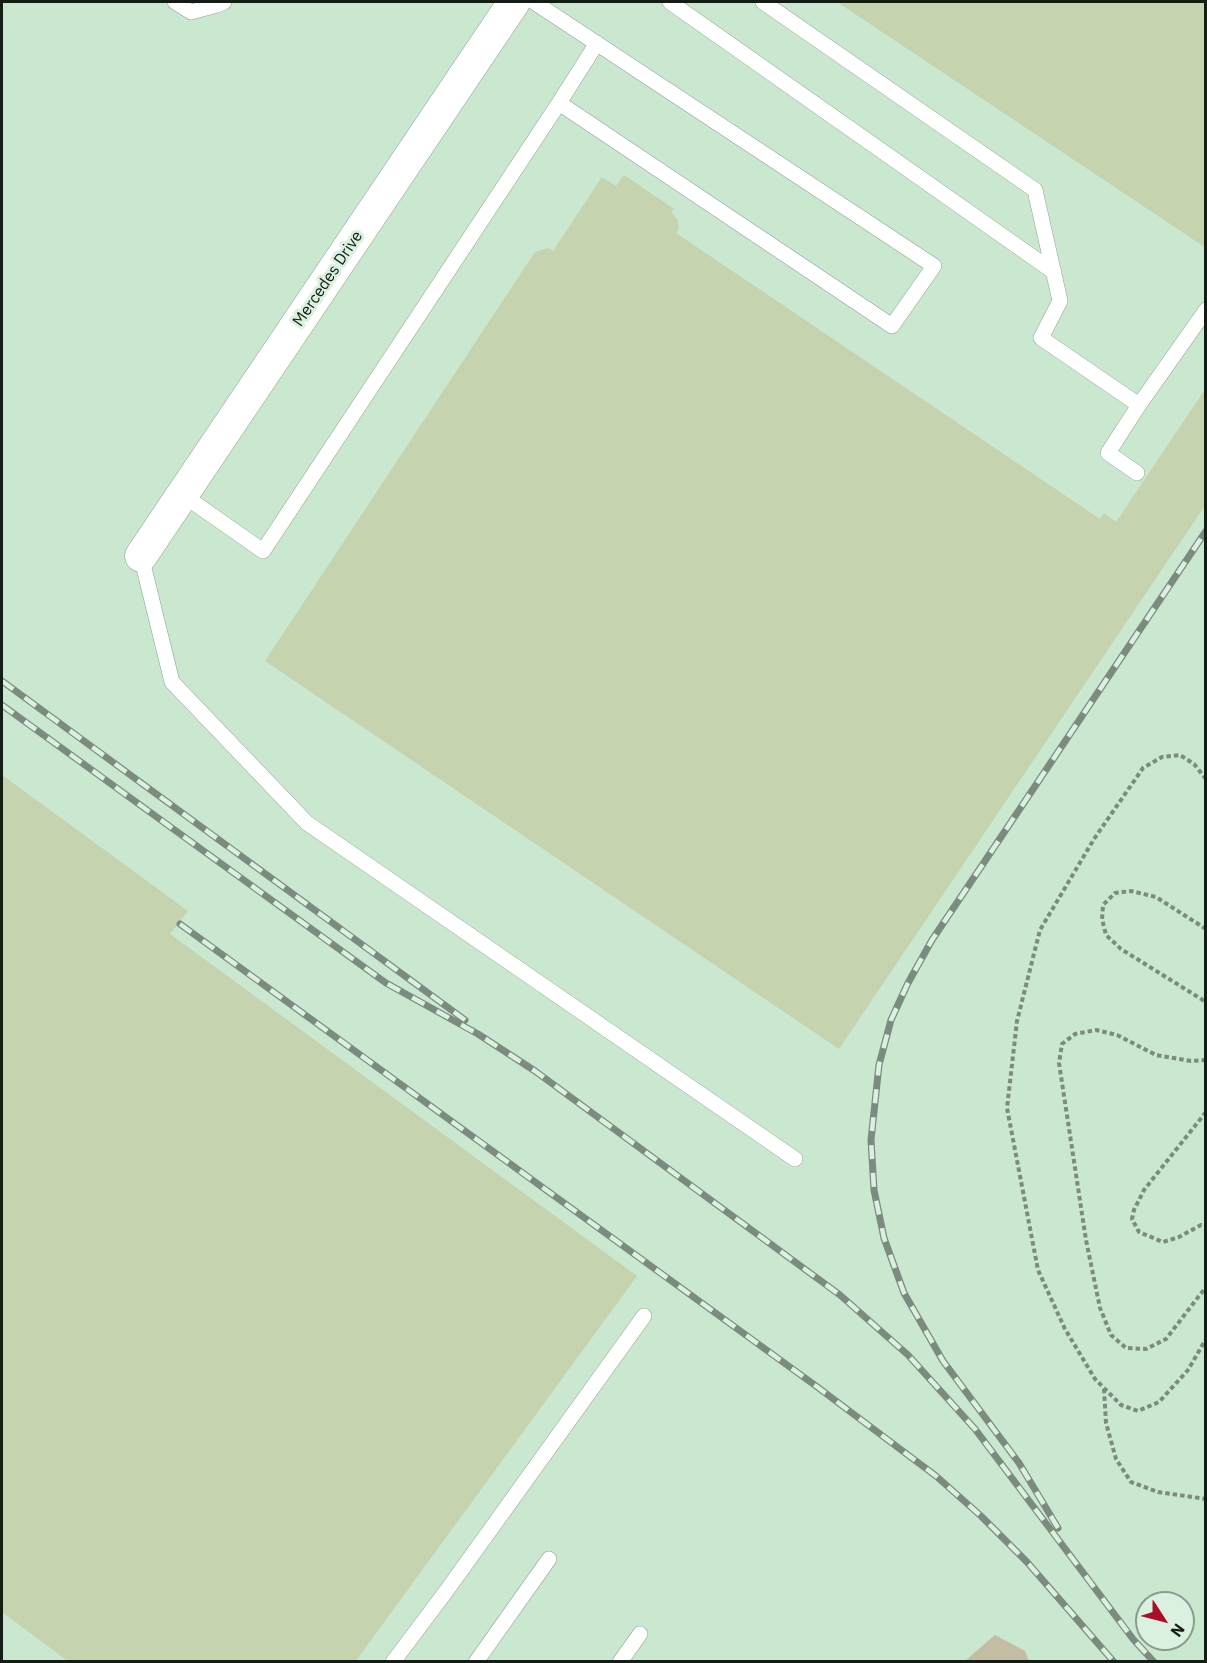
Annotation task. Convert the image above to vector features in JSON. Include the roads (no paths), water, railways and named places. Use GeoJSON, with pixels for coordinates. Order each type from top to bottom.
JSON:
{"type":"FeatureCollection","features":[{"type":"Feature","properties":{"kind":"street","name":"Mercedes Drive"},"geometry":{"type":"LineString","coordinates":[[141,556],[514,2]]}},
{"type":"Feature","properties":{"kind":"lane"},"geometry":{"type":"LineString","coordinates":[[175,2],[191,12],[224,2]]}},
{"type":"Feature","properties":{"kind":"lane"},"geometry":{"type":"LineString","coordinates":[[534,2],[934,266],[892,326],[559,103]]}},
{"type":"Feature","properties":{"kind":"lane"},"geometry":{"type":"LineString","coordinates":[[670,2],[1054,272]]}},
{"type":"Feature","properties":{"kind":"lane"},"geometry":{"type":"LineString","coordinates":[[763,2],[1035,190],[1060,301],[1041,338],[1139,405]]}},
{"type":"Feature","properties":{"kind":"lane"},"geometry":{"type":"LineString","coordinates":[[183,495],[263,551],[597,43]]}},
{"type":"Feature","properties":{"kind":"lane"},"geometry":{"type":"LineString","coordinates":[[1137,472],[1108,453],[1206,310]]}},
{"type":"Feature","properties":{"kind":"lane"},"geometry":{"type":"LineString","coordinates":[[141,556],[172,682],[307,823],[795,1159]]}},
{"type":"Feature","properties":{"kind":"lane"},"geometry":{"type":"LineString","coordinates":[[393,1662],[644,1316]]}},
{"type":"Feature","properties":{"kind":"lane"},"geometry":{"type":"LineString","coordinates":[[476,1662],[549,1559]]}},
{"type":"Feature","properties":{"kind":"lane"},"geometry":{"type":"LineString","coordinates":[[620,1662],[640,1634]]}},
{"type":"Feature","properties":{"kind":"railway"},"geometry":{"type":"LineString","coordinates":[[1058,1528],[1019,1463],[943,1361],[904,1293],[884,1238],[874,1190],[871,1140],[879,1065],[891,1020],[932,940],[1206,531]]}},
{"type":"Feature","properties":{"kind":"railway"},"geometry":{"type":"LineString","coordinates":[[2,681],[465,1020]]}},
{"type":"Feature","properties":{"kind":"railway"},"geometry":{"type":"LineString","coordinates":[[2,705],[386,983],[478,1034],[535,1071],[840,1295],[908,1355],[975,1429],[1133,1639],[1154,1662]]}},
{"type":"Feature","properties":{"kind":"railway"},"geometry":{"type":"LineString","coordinates":[[180,924],[816,1386],[936,1476],[981,1516],[1027,1562],[1114,1662]]}}]}
